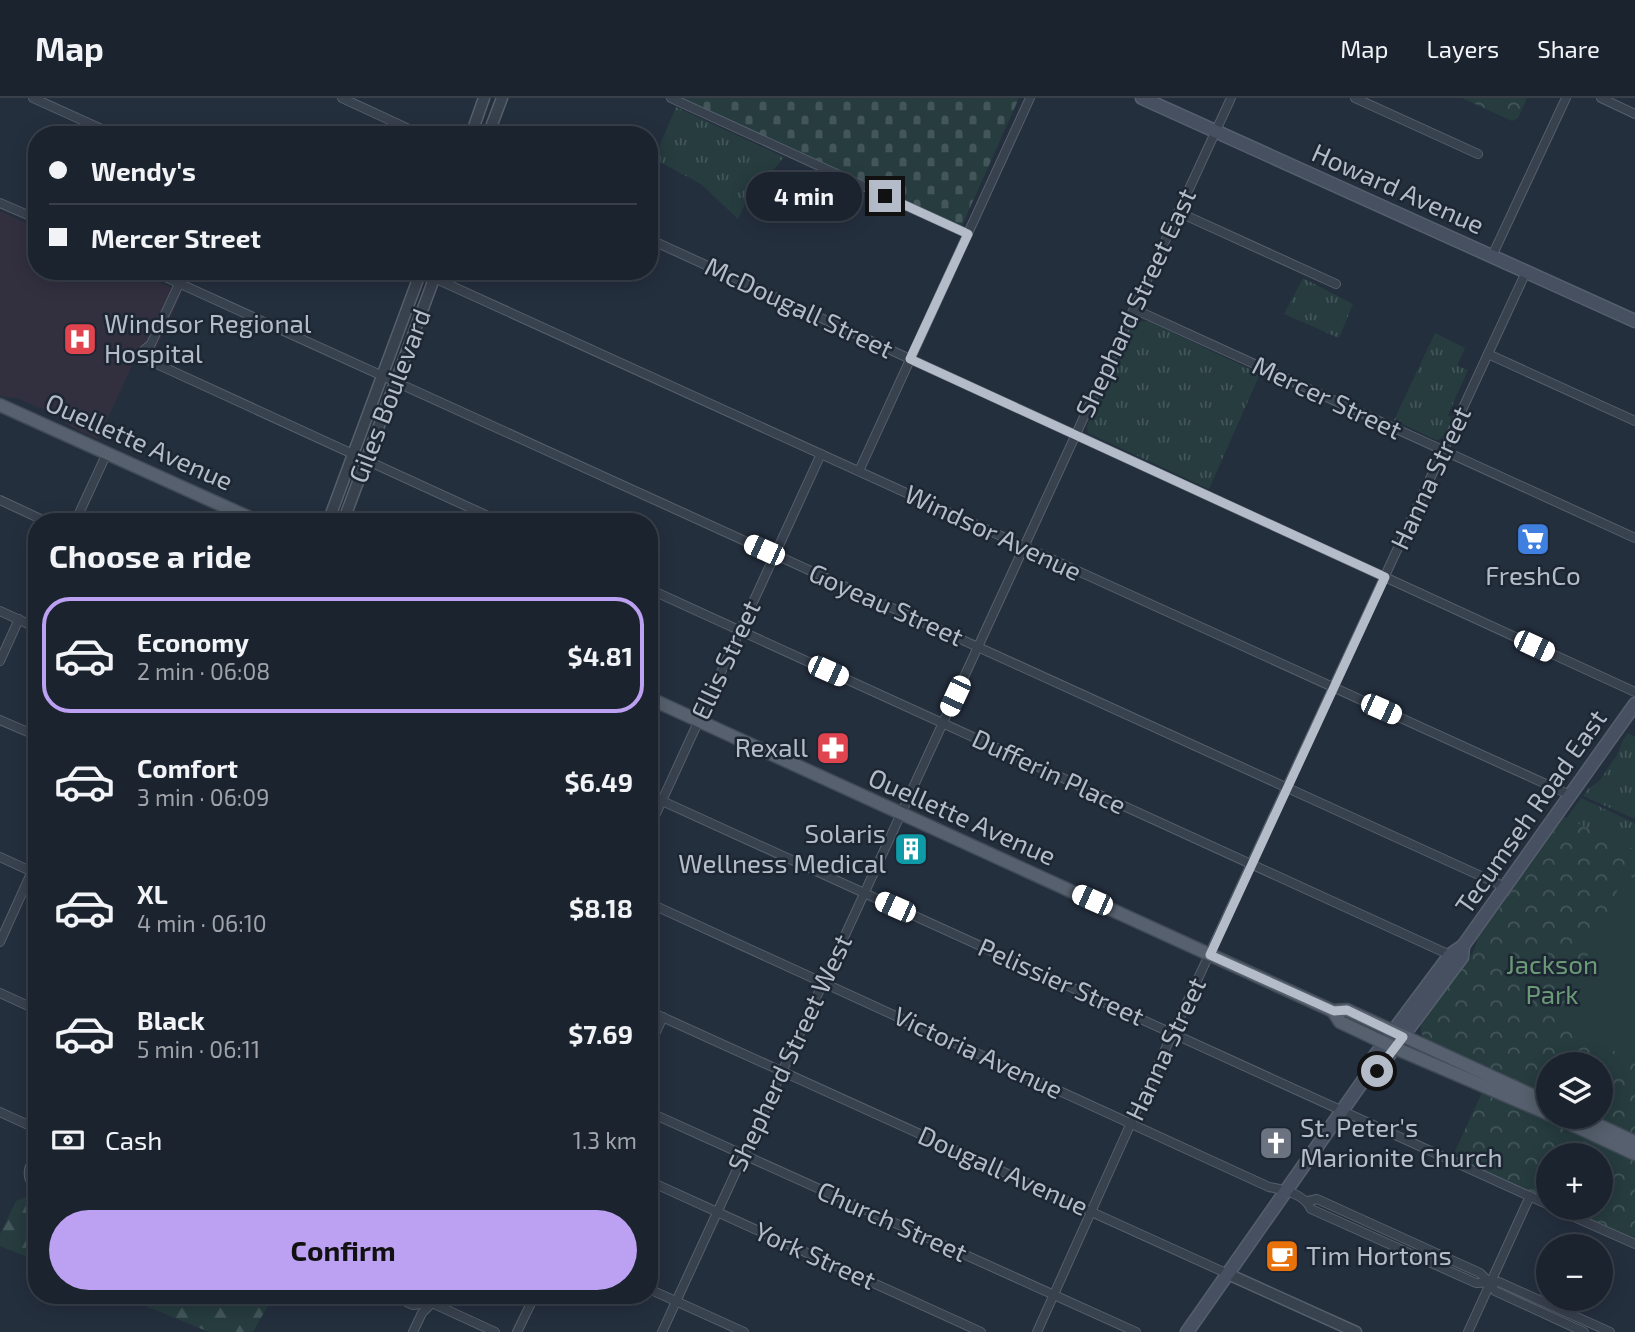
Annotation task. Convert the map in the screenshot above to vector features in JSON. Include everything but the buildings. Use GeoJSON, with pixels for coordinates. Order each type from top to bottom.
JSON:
{"type":"FeatureCollection","features":[{"type":"Feature","properties":{"kind":"main road","name":"Howard Avenue"},"geometry":{"type":"LineString","coordinates":[[1142,98],[1635,321]]}},
{"type":"Feature","properties":{"kind":"main road","name":"Ouellette Avenue"},"geometry":{"type":"LineString","coordinates":[[0,405],[239,513]]}},
{"type":"Feature","properties":{"kind":"main road","name":"Ouellette Avenue"},"geometry":{"type":"LineString","coordinates":[[658,702],[1334,1011],[1347,1010],[1536,1097]]}},
{"type":"Feature","properties":{"kind":"main road","name":"Tecumseh Road East"},"geometry":{"type":"LineString","coordinates":[[1187,1332],[1365,1078],[1368,1065],[1389,1045],[1450,955],[1463,946],[1635,704]]}},
{"type":"Feature","properties":{"kind":"main road","name":"Tecumseh Road East"},"geometry":{"type":"LineString","coordinates":[[1397,1034],[1462,957],[1463,946]]}},
{"type":"Feature","properties":{"kind":"main road","name":"Ouellette Avenue"},"geometry":{"type":"LineString","coordinates":[[1334,1011],[1340,1022],[1536,1108]]}},
{"type":"Feature","properties":{"kind":"main road"},"geometry":{"type":"LineString","coordinates":[[1582,1129],[1635,1154]]}},
{"type":"Feature","properties":{"kind":"main road"},"geometry":{"type":"LineString","coordinates":[[1607,1129],[1635,1142]]}},
{"type":"Feature","properties":{"kind":"street"},"geometry":{"type":"LineString","coordinates":[[33,98],[95,126]]}},
{"type":"Feature","properties":{"kind":"street"},"geometry":{"type":"LineString","coordinates":[[342,98],[403,126]]}},
{"type":"Feature","properties":{"kind":"street"},"geometry":{"type":"LineString","coordinates":[[474,126],[484,98]]}},
{"type":"Feature","properties":{"kind":"street"},"geometry":{"type":"LineString","coordinates":[[491,126],[502,98]]}},
{"type":"Feature","properties":{"kind":"street"},"geometry":{"type":"LineString","coordinates":[[671,98],[968,234]]}},
{"type":"Feature","properties":{"kind":"street"},"geometry":{"type":"LineString","coordinates":[[859,471],[1030,98]]}},
{"type":"Feature","properties":{"kind":"street","name":"Shephard Street East"},"geometry":{"type":"LineString","coordinates":[[1025,547],[1231,98]]}},
{"type":"Feature","properties":{"kind":"street"},"geometry":{"type":"LineString","coordinates":[[1355,98],[1478,154]]}},
{"type":"Feature","properties":{"kind":"street"},"geometry":{"type":"LineString","coordinates":[[1492,257],[1566,98]]}},
{"type":"Feature","properties":{"kind":"street"},"geometry":{"type":"LineString","coordinates":[[1601,98],[1635,114]]}},
{"type":"Feature","properties":{"kind":"street"},"geometry":{"type":"LineString","coordinates":[[0,202],[28,215]]}},
{"type":"Feature","properties":{"kind":"street"},"geometry":{"type":"LineString","coordinates":[[1178,212],[1335,284]]}},
{"type":"Feature","properties":{"kind":"street","name":"McDougall Street"},"geometry":{"type":"LineString","coordinates":[[658,243],[1635,692]]}},
{"type":"Feature","properties":{"kind":"street","name":"Hanna Street"},"geometry":{"type":"LineString","coordinates":[[1037,1332],[1526,272]]}},
{"type":"Feature","properties":{"kind":"street","name":"Goyeau Street"},"geometry":{"type":"LineString","coordinates":[[171,280],[1505,887]]}},
{"type":"Feature","properties":{"kind":"street","name":"Giles Boulevard"},"geometry":{"type":"LineString","coordinates":[[331,513],[416,280]]}},
{"type":"Feature","properties":{"kind":"street","name":"Giles Boulevard"},"geometry":{"type":"LineString","coordinates":[[346,513],[434,280]]}},
{"type":"Feature","properties":{"kind":"street","name":"Windsor Avenue"},"geometry":{"type":"LineString","coordinates":[[449,280],[821,454],[1570,795]]}},
{"type":"Feature","properties":{"kind":"street"},"geometry":{"type":"LineString","coordinates":[[179,284],[151,344],[144,350],[148,360],[481,513]]}},
{"type":"Feature","properties":{"kind":"street","name":"Mercer Street"},"geometry":{"type":"LineString","coordinates":[[1133,310],[1635,538]]}},
{"type":"Feature","properties":{"kind":"street"},"geometry":{"type":"LineString","coordinates":[[1488,354],[1635,421]]}},
{"type":"Feature","properties":{"kind":"street"},"geometry":{"type":"LineString","coordinates":[[79,513],[107,453]]}},
{"type":"Feature","properties":{"kind":"street","name":"Ellis Street"},"geometry":{"type":"LineString","coordinates":[[658,810],[821,454]]}},
{"type":"Feature","properties":{"kind":"street"},"geometry":{"type":"LineString","coordinates":[[0,500],[28,513]]}},
{"type":"Feature","properties":{"kind":"street","name":"Shepherd Street West"},"geometry":{"type":"LineString","coordinates":[[662,1332],[1025,547]]}},
{"type":"Feature","properties":{"kind":"street","name":"Dufferin Place"},"geometry":{"type":"LineString","coordinates":[[658,593],[1450,955]]}},
{"type":"Feature","properties":{"kind":"street"},"geometry":{"type":"LineString","coordinates":[[0,611],[28,624]]}},
{"type":"Feature","properties":{"kind":"street"},"geometry":{"type":"LineString","coordinates":[[0,661],[19,619]]}},
{"type":"Feature","properties":{"kind":"street"},"geometry":{"type":"LineString","coordinates":[[0,720],[28,732]]}},
{"type":"Feature","properties":{"kind":"street","name":"Pelissier Street"},"geometry":{"type":"LineString","coordinates":[[658,799],[1536,1199]]}},
{"type":"Feature","properties":{"kind":"street"},"geometry":{"type":"LineString","coordinates":[[0,857],[28,869]]}},
{"type":"Feature","properties":{"kind":"street"},"geometry":{"type":"LineString","coordinates":[[0,942],[28,884]]}},
{"type":"Feature","properties":{"kind":"street","name":"Victoria Avenue"},"geometry":{"type":"LineString","coordinates":[[658,908],[1269,1187],[1286,1190],[1308,1201],[1311,1209],[1476,1283],[1499,1282],[1610,1332]]}},
{"type":"Feature","properties":{"kind":"street"},"geometry":{"type":"LineString","coordinates":[[0,993],[28,1006]]}},
{"type":"Feature","properties":{"kind":"street","name":"Dougall Avenue"},"geometry":{"type":"LineString","coordinates":[[658,1015],[1356,1332]]}},
{"type":"Feature","properties":{"kind":"street"},"geometry":{"type":"LineString","coordinates":[[658,1028],[663,1017]]}},
{"type":"Feature","properties":{"kind":"street"},"geometry":{"type":"LineString","coordinates":[[0,1112],[28,1125]]}},
{"type":"Feature","properties":{"kind":"street","name":"Church Street"},"geometry":{"type":"LineString","coordinates":[[658,1116],[1136,1332]]}},
{"type":"Feature","properties":{"kind":"street","name":"York Street"},"geometry":{"type":"LineString","coordinates":[[658,1185],[981,1332]]}},
{"type":"Feature","properties":{"kind":"street"},"geometry":{"type":"LineString","coordinates":[[1468,1332],[1530,1196]]}},
{"type":"Feature","properties":{"kind":"street"},"geometry":{"type":"LineString","coordinates":[[1582,1220],[1635,1244]]}},
{"type":"Feature","properties":{"kind":"street","name":"Victoria Avenue"},"geometry":{"type":"LineString","coordinates":[[1490,1283],[1495,1291],[1584,1332]]}},
{"type":"Feature","properties":{"kind":"street"},"geometry":{"type":"LineString","coordinates":[[658,1293],[744,1332]]}},
{"type":"Feature","properties":{"kind":"street"},"geometry":{"type":"LineString","coordinates":[[413,1332],[430,1304]]}},
{"type":"Feature","properties":{"kind":"street"},"geometry":{"type":"LineString","coordinates":[[443,1304],[495,1332]]}},
{"type":"Feature","properties":{"kind":"street"},"geometry":{"type":"LineString","coordinates":[[517,1332],[531,1304]]}},
{"type":"Feature","properties":{"kind":"shaded area","name":"Windsor Regional Hospital"},"geometry":{"type":"Polygon","coordinates":[[[0,211],[28,224],[28,280],[155,280],[182,292],[149,365],[135,359],[98,440],[71,427],[57,416],[17,398],[0,395],[0,211]]]}},
{"type":"Feature","properties":{"kind":"green space"},"geometry":{"type":"Polygon","coordinates":[[[680,98],[1019,98],[960,230],[680,98]]]}},
{"type":"Feature","properties":{"kind":"green space"},"geometry":{"type":"Polygon","coordinates":[[[1462,98],[1527,98],[1518,118],[1512,121],[1462,98]]]}},
{"type":"Feature","properties":{"kind":"green space"},"geometry":{"type":"Polygon","coordinates":[[[676,107],[784,157],[745,204],[738,219],[701,184],[658,161],[658,150],[676,107]]]}},
{"type":"Feature","properties":{"kind":"green space"},"geometry":{"type":"Polygon","coordinates":[[[1303,278],[1353,304],[1339,338],[1284,314],[1303,278]]]}},
{"type":"Feature","properties":{"kind":"green space"},"geometry":{"type":"Polygon","coordinates":[[[1148,321],[1260,374],[1209,489],[1088,433],[1087,426],[1131,327],[1138,322],[1148,321]]]}},
{"type":"Feature","properties":{"kind":"green space"},"geometry":{"type":"Polygon","coordinates":[[[1435,333],[1465,348],[1457,366],[1468,370],[1448,415],[1453,418],[1448,429],[1445,435],[1436,440],[1394,420],[1435,333]]]}},
{"type":"Feature","properties":{"kind":"green space"},"geometry":{"type":"Polygon","coordinates":[[[1628,733],[1635,737],[1635,819],[1583,796],[1600,780],[1628,733]]]}},
{"type":"Feature","properties":{"kind":"green space"},"geometry":{"type":"Polygon","coordinates":[[[1581,798],[1635,823],[1635,852],[1560,827],[1581,798]]]}},
{"type":"Feature","properties":{"kind":"green space","name":"Jackson Park"},"geometry":{"type":"Polygon","coordinates":[[[1564,817],[1635,850],[1635,1137],[1613,1127],[1613,1052],[1536,1052],[1536,1092],[1425,1039],[1421,1020],[1448,983],[1460,972],[1473,952],[1478,938],[1564,817]]]}},
{"type":"Feature","properties":{"kind":"green space"},"geometry":{"type":"Polygon","coordinates":[[[1625,874],[1635,879],[1635,1061],[1556,1024],[1625,874]]]}},
{"type":"Feature","properties":{"kind":"green space"},"geometry":{"type":"Polygon","coordinates":[[[1483,1090],[1536,1114],[1536,1129],[1570,1129],[1601,1143],[1536,1143],[1536,1195],[1452,1158],[1483,1090]]]}},
{"type":"Feature","properties":{"kind":"green space"},"geometry":{"type":"Polygon","coordinates":[[[1613,1148],[1635,1158],[1635,1240],[1590,1220],[1613,1220],[1613,1148]]]}},
{"type":"Feature","properties":{"kind":"green space"},"geometry":{"type":"Polygon","coordinates":[[[28,1196],[28,1257],[0,1246],[0,1234],[16,1201],[28,1196]]]}},
{"type":"Feature","properties":{"kind":"green space"},"geometry":{"type":"Polygon","coordinates":[[[141,1304],[269,1304],[253,1332],[209,1332],[141,1304]]]}},
{"type":"Feature","properties":{"kind":"place","name":"Windsor Regional Hospital"},"geometry":{"type":"Point","coordinates":[80,339]}},
{"type":"Feature","properties":{"kind":"place","name":"FreshCo"},"geometry":{"type":"Point","coordinates":[1533,539]}},
{"type":"Feature","properties":{"kind":"place","name":"Rexall"},"geometry":{"type":"Point","coordinates":[833,748]}},
{"type":"Feature","properties":{"kind":"place","name":"Solaris Wellness Medical"},"geometry":{"type":"Point","coordinates":[911,849]}},
{"type":"Feature","properties":{"kind":"place","name":"St. Peter's Marionite Church"},"geometry":{"type":"Point","coordinates":[1276,1143]}},
{"type":"Feature","properties":{"kind":"place","name":"Tim Hortons"},"geometry":{"type":"Point","coordinates":[1282,1256]}},
{"type":"Feature","properties":{"kind":"route"},"geometry":{"type":"LineString","coordinates":[[885,196],[968,234],[910,359],[1385,577],[1210,955],[1334,1011],[1347,1010],[1403,1037],[1377,1071]]}}]}
